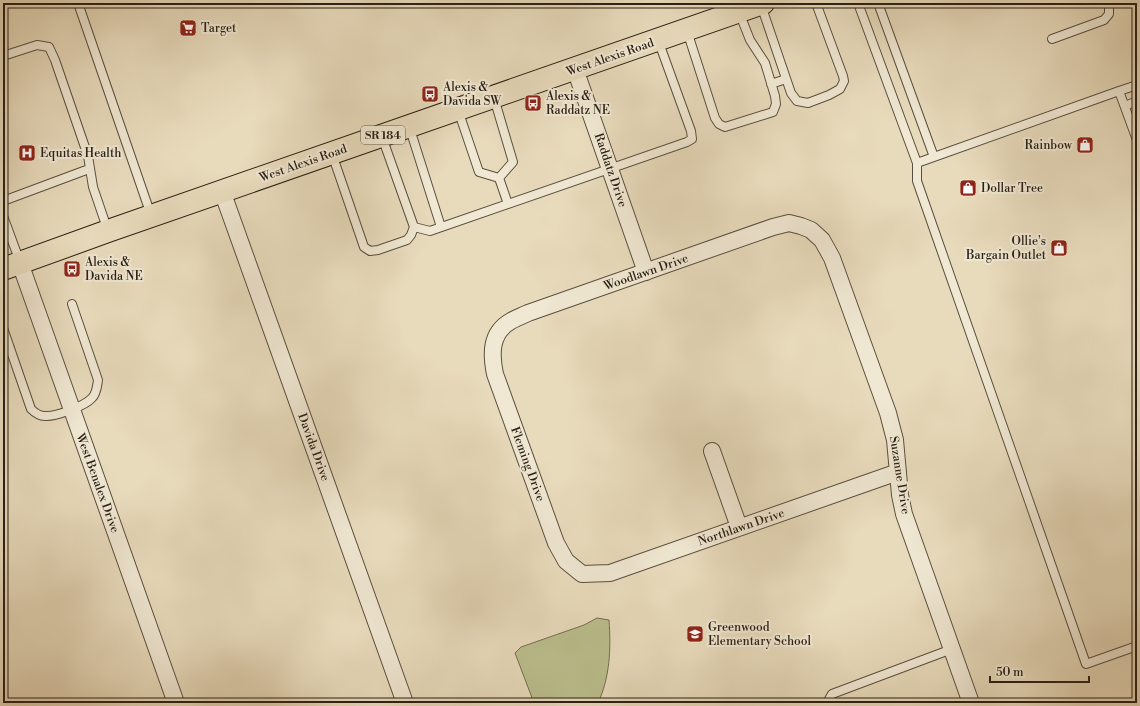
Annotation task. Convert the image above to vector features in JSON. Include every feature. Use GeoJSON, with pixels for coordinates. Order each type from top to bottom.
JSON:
{"type":"FeatureCollection","features":[{"type":"Feature","properties":{"kind":"main road","name":"West Alexis Road"},"geometry":{"type":"LineString","coordinates":[[11,266],[762,3]]}},
{"type":"Feature","properties":{"kind":"street","name":"Raddatz Drive"},"geometry":{"type":"LineString","coordinates":[[575,69],[646,272]]}},
{"type":"Feature","properties":{"kind":"street","name":"Davida Drive"},"geometry":{"type":"LineString","coordinates":[[222,191],[405,703]]}},
{"type":"Feature","properties":{"kind":"street","name":"Woodlawn Drive"},"geometry":{"type":"LineString","coordinates":[[493,344],[500,332],[509,322],[528,313],[773,227],[789,223],[811,230]]}},
{"type":"Feature","properties":{"kind":"street","name":"Suzanne Drive"},"geometry":{"type":"LineString","coordinates":[[811,230],[822,240],[832,258],[888,413],[895,440],[904,514],[971,703]]}},
{"type":"Feature","properties":{"kind":"street","name":"West Benalex Drive"},"geometry":{"type":"LineString","coordinates":[[11,266],[72,409],[176,703]]}},
{"type":"Feature","properties":{"kind":"street","name":"Fleming Drive"},"geometry":{"type":"LineString","coordinates":[[493,344],[492,358],[496,374],[556,543],[566,561],[582,574]]}},
{"type":"Feature","properties":{"kind":"street"},"geometry":{"type":"LineString","coordinates":[[712,450],[739,527]]}},
{"type":"Feature","properties":{"kind":"street","name":"Northlawn Drive"},"geometry":{"type":"LineString","coordinates":[[582,574],[610,573],[898,472]]}},
{"type":"Feature","properties":{"kind":"lane"},"geometry":{"type":"LineString","coordinates":[[78,3],[151,216]]}},
{"type":"Feature","properties":{"kind":"lane"},"geometry":{"type":"LineString","coordinates":[[520,3],[531,3]]}},
{"type":"Feature","properties":{"kind":"lane"},"geometry":{"type":"LineString","coordinates":[[762,3],[791,93],[797,101],[808,103],[830,95],[840,89],[844,81],[816,3]]}},
{"type":"Feature","properties":{"kind":"lane"},"geometry":{"type":"LineString","coordinates":[[858,3],[917,163],[917,181],[1086,664],[1137,646]]}},
{"type":"Feature","properties":{"kind":"lane"},"geometry":{"type":"LineString","coordinates":[[878,3],[934,157]]}},
{"type":"Feature","properties":{"kind":"lane"},"geometry":{"type":"LineString","coordinates":[[1052,39],[1104,20],[1109,14],[1109,3]]}},
{"type":"Feature","properties":{"kind":"lane"},"geometry":{"type":"LineString","coordinates":[[687,30],[715,118],[719,124],[725,127],[773,112],[776,104],[765,63],[750,40],[738,12]]}},
{"type":"Feature","properties":{"kind":"lane"},"geometry":{"type":"LineString","coordinates":[[414,227],[430,231],[692,139],[691,131],[658,40]]}},
{"type":"Feature","properties":{"kind":"lane"},"geometry":{"type":"LineString","coordinates":[[3,56],[37,45],[49,48],[55,60],[88,156],[93,187],[108,231]]}},
{"type":"Feature","properties":{"kind":"lane"},"geometry":{"type":"LineString","coordinates":[[771,84],[786,79]]}},
{"type":"Feature","properties":{"kind":"lane"},"geometry":{"type":"LineString","coordinates":[[917,163],[1137,85]]}},
{"type":"Feature","properties":{"kind":"lane"},"geometry":{"type":"LineString","coordinates":[[1119,91],[1125,106],[1133,117],[1136,137]]}},
{"type":"Feature","properties":{"kind":"lane"},"geometry":{"type":"LineString","coordinates":[[493,97],[513,162],[499,178]]}},
{"type":"Feature","properties":{"kind":"lane"},"geometry":{"type":"LineString","coordinates":[[1125,106],[1137,101]]}},
{"type":"Feature","properties":{"kind":"lane"},"geometry":{"type":"LineString","coordinates":[[458,110],[479,172],[499,178]]}},
{"type":"Feature","properties":{"kind":"lane"},"geometry":{"type":"LineString","coordinates":[[409,126],[441,227]]}},
{"type":"Feature","properties":{"kind":"lane"},"geometry":{"type":"LineString","coordinates":[[332,153],[364,247],[370,250],[378,250],[407,240],[414,227],[381,136]]}},
{"type":"Feature","properties":{"kind":"lane"},"geometry":{"type":"LineString","coordinates":[[3,201],[89,169]]}},
{"type":"Feature","properties":{"kind":"lane"},"geometry":{"type":"LineString","coordinates":[[499,178],[508,204]]}},
{"type":"Feature","properties":{"kind":"lane"},"geometry":{"type":"LineString","coordinates":[[3,216],[11,266]]}},
{"type":"Feature","properties":{"kind":"lane"},"geometry":{"type":"LineString","coordinates":[[3,328],[31,409],[35,413],[47,416],[72,409],[92,398],[97,389],[98,380],[72,304]]}},
{"type":"Feature","properties":{"kind":"lane"},"geometry":{"type":"LineString","coordinates":[[827,703],[832,694],[952,649]]}},
{"type":"Feature","properties":{"kind":"green space"},"geometry":{"type":"Polygon","coordinates":[[[597,618],[609,620],[610,642],[609,663],[605,683],[598,703],[534,703],[515,653],[521,647],[584,625],[597,618]]]}},
{"type":"Feature","properties":{"kind":"place","name":"Target"},"geometry":{"type":"Point","coordinates":[188,28]}},
{"type":"Feature","properties":{"kind":"place","name":"Alexis & Davida SW"},"geometry":{"type":"Point","coordinates":[430,94]}},
{"type":"Feature","properties":{"kind":"place","name":"Alexis & Raddatz NE"},"geometry":{"type":"Point","coordinates":[533,103]}},
{"type":"Feature","properties":{"kind":"place","name":"Rainbow"},"geometry":{"type":"Point","coordinates":[1085,145]}},
{"type":"Feature","properties":{"kind":"place","name":"Equitas Health"},"geometry":{"type":"Point","coordinates":[27,153]}},
{"type":"Feature","properties":{"kind":"place","name":"Dollar Tree"},"geometry":{"type":"Point","coordinates":[968,188]}},
{"type":"Feature","properties":{"kind":"place","name":"Ollie's Bargain Outlet"},"geometry":{"type":"Point","coordinates":[1059,248]}},
{"type":"Feature","properties":{"kind":"place","name":"Alexis & Davida NE"},"geometry":{"type":"Point","coordinates":[72,269]}},
{"type":"Feature","properties":{"kind":"place","name":"Greenwood Elementary School"},"geometry":{"type":"Point","coordinates":[695,634]}}]}
